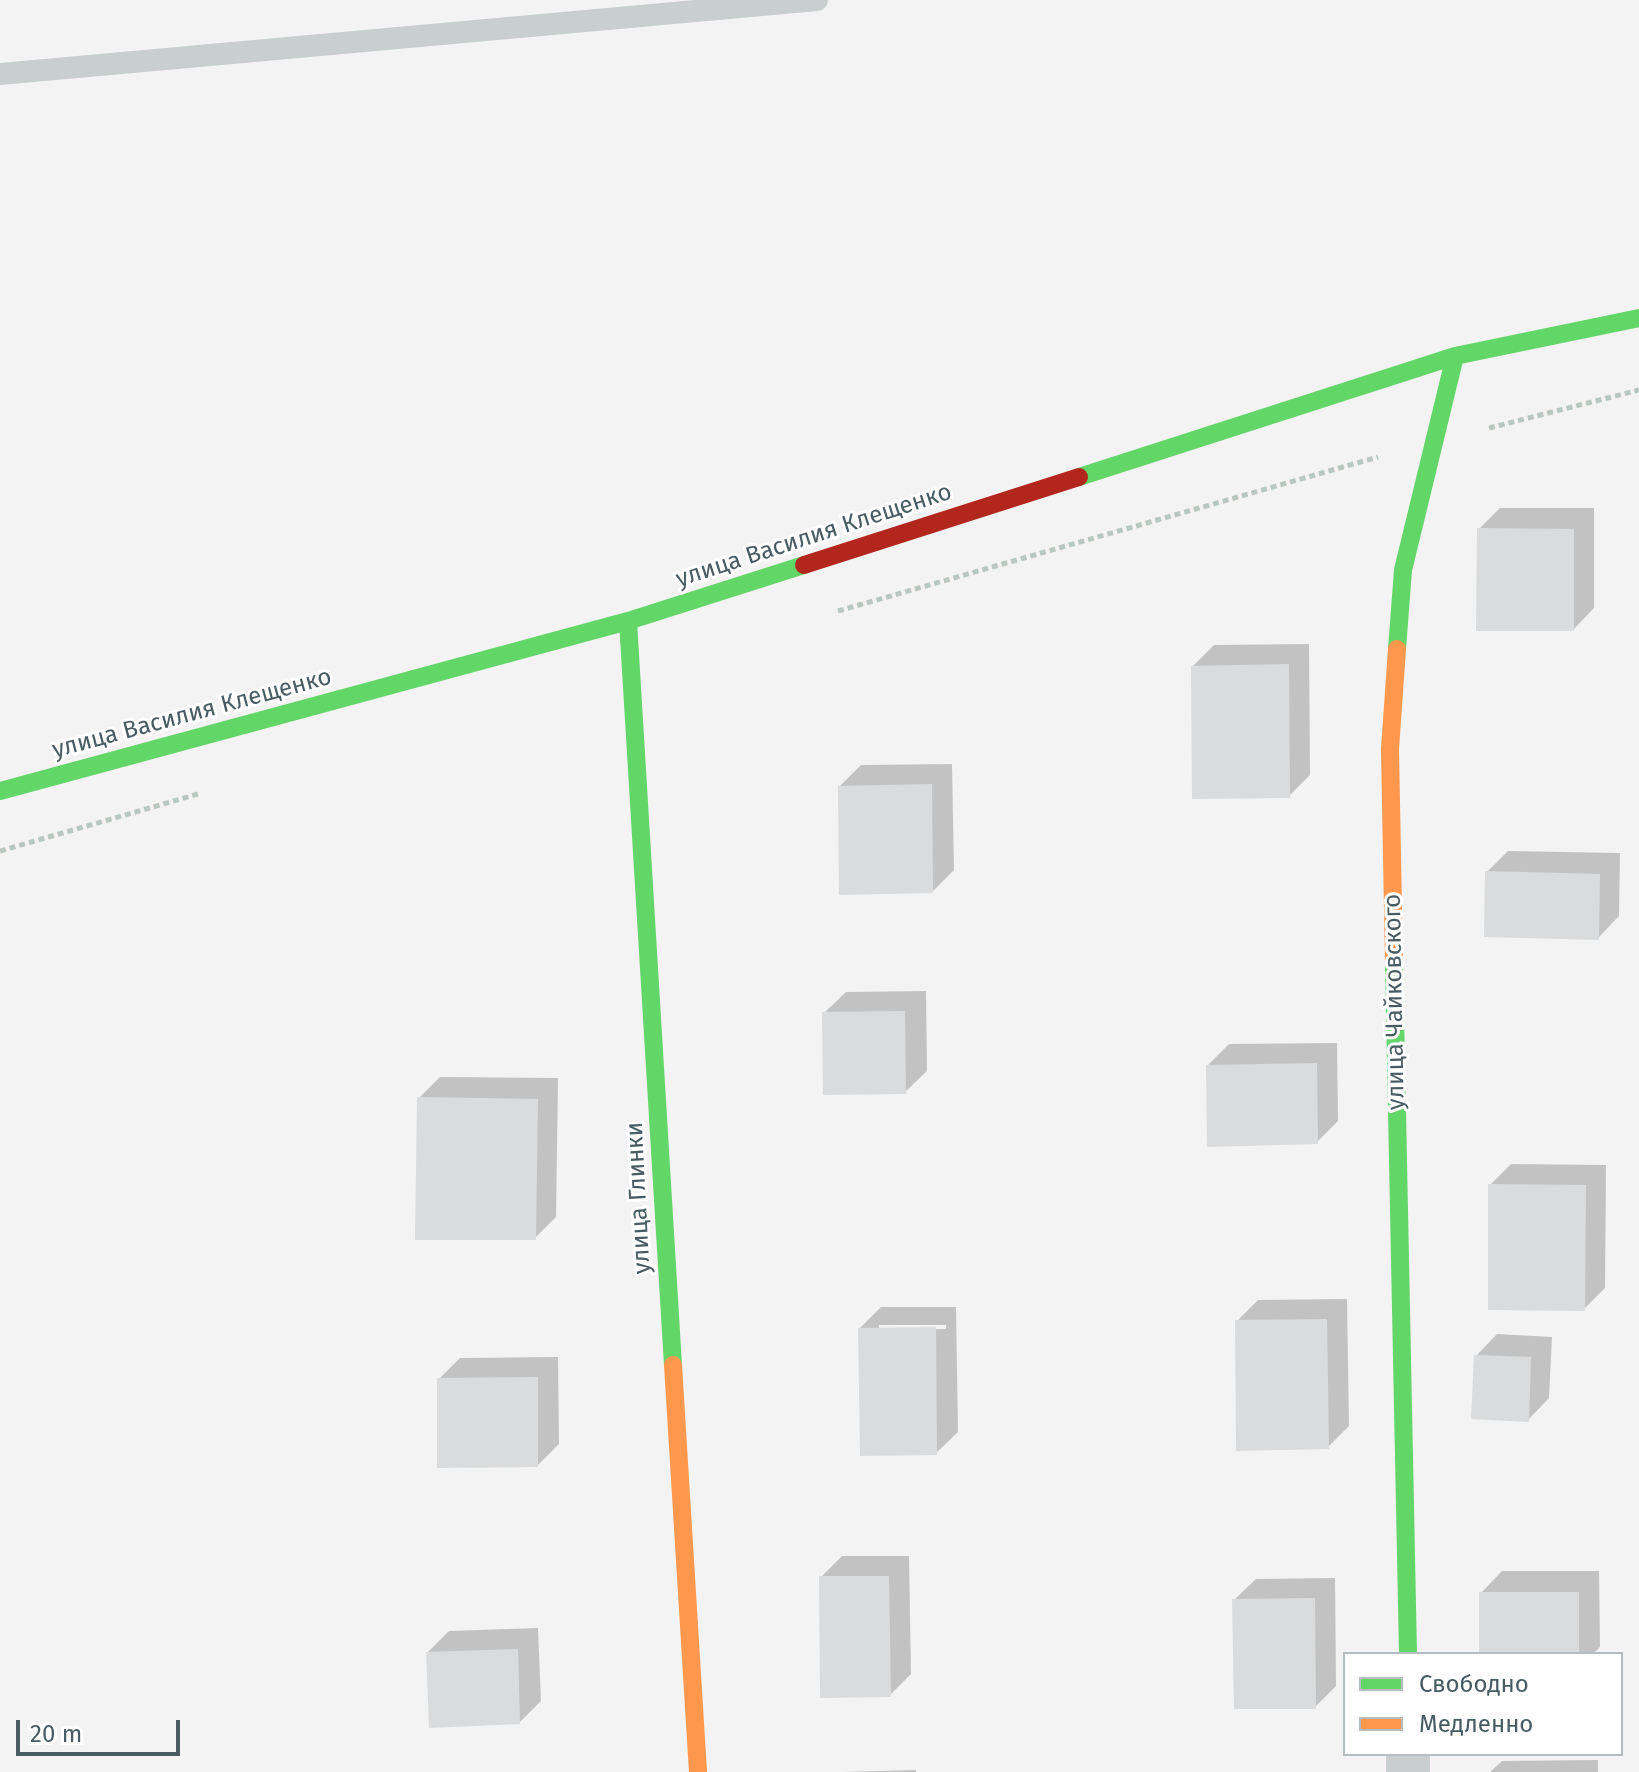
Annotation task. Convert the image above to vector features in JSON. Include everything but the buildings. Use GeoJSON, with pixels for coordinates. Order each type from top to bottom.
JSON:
{"type":"FeatureCollection","features":[{"type":"Feature","properties":{"kind":"street","name":"улица Василия Клещенко"},"geometry":{"type":"LineString","coordinates":[[0,791],[628,621],[1455,356],[1639,318]]}},
{"type":"Feature","properties":{"kind":"street","name":"улица Чайковского"},"geometry":{"type":"LineString","coordinates":[[1408,1652],[1390,749],[1403,570],[1455,356]]}},
{"type":"Feature","properties":{"kind":"street","name":"улица Глинки"},"geometry":{"type":"LineString","coordinates":[[628,621],[698,1772]]}},
{"type":"Feature","properties":{"kind":"lane"},"geometry":{"type":"LineString","coordinates":[[0,74],[817,0]]}},
{"type":"Feature","properties":{"kind":"traffic: fast"},"geometry":{"type":"LineString","coordinates":[[1079,477],[1455,356],[1639,318]]}},
{"type":"Feature","properties":{"kind":"traffic: fast"},"geometry":{"type":"LineString","coordinates":[[1397,649],[1403,570],[1455,356]]}},
{"type":"Feature","properties":{"kind":"traffic: fast"},"geometry":{"type":"LineString","coordinates":[[0,791],[628,621],[804,565]]}},
{"type":"Feature","properties":{"kind":"traffic: fast"},"geometry":{"type":"LineString","coordinates":[[628,621],[673,1365]]}},
{"type":"Feature","properties":{"kind":"traffic: fast"},"geometry":{"type":"LineString","coordinates":[[1394,963],[1408,1652]]}},
{"type":"Feature","properties":{"kind":"traffic: slow"},"geometry":{"type":"LineString","coordinates":[[1394,963],[1390,749],[1397,649]]}},
{"type":"Feature","properties":{"kind":"traffic: slow"},"geometry":{"type":"LineString","coordinates":[[673,1365],[698,1772]]}},
{"type":"Feature","properties":{"kind":"traffic: jam"},"geometry":{"type":"LineString","coordinates":[[804,565],[1079,477]]}}]}
